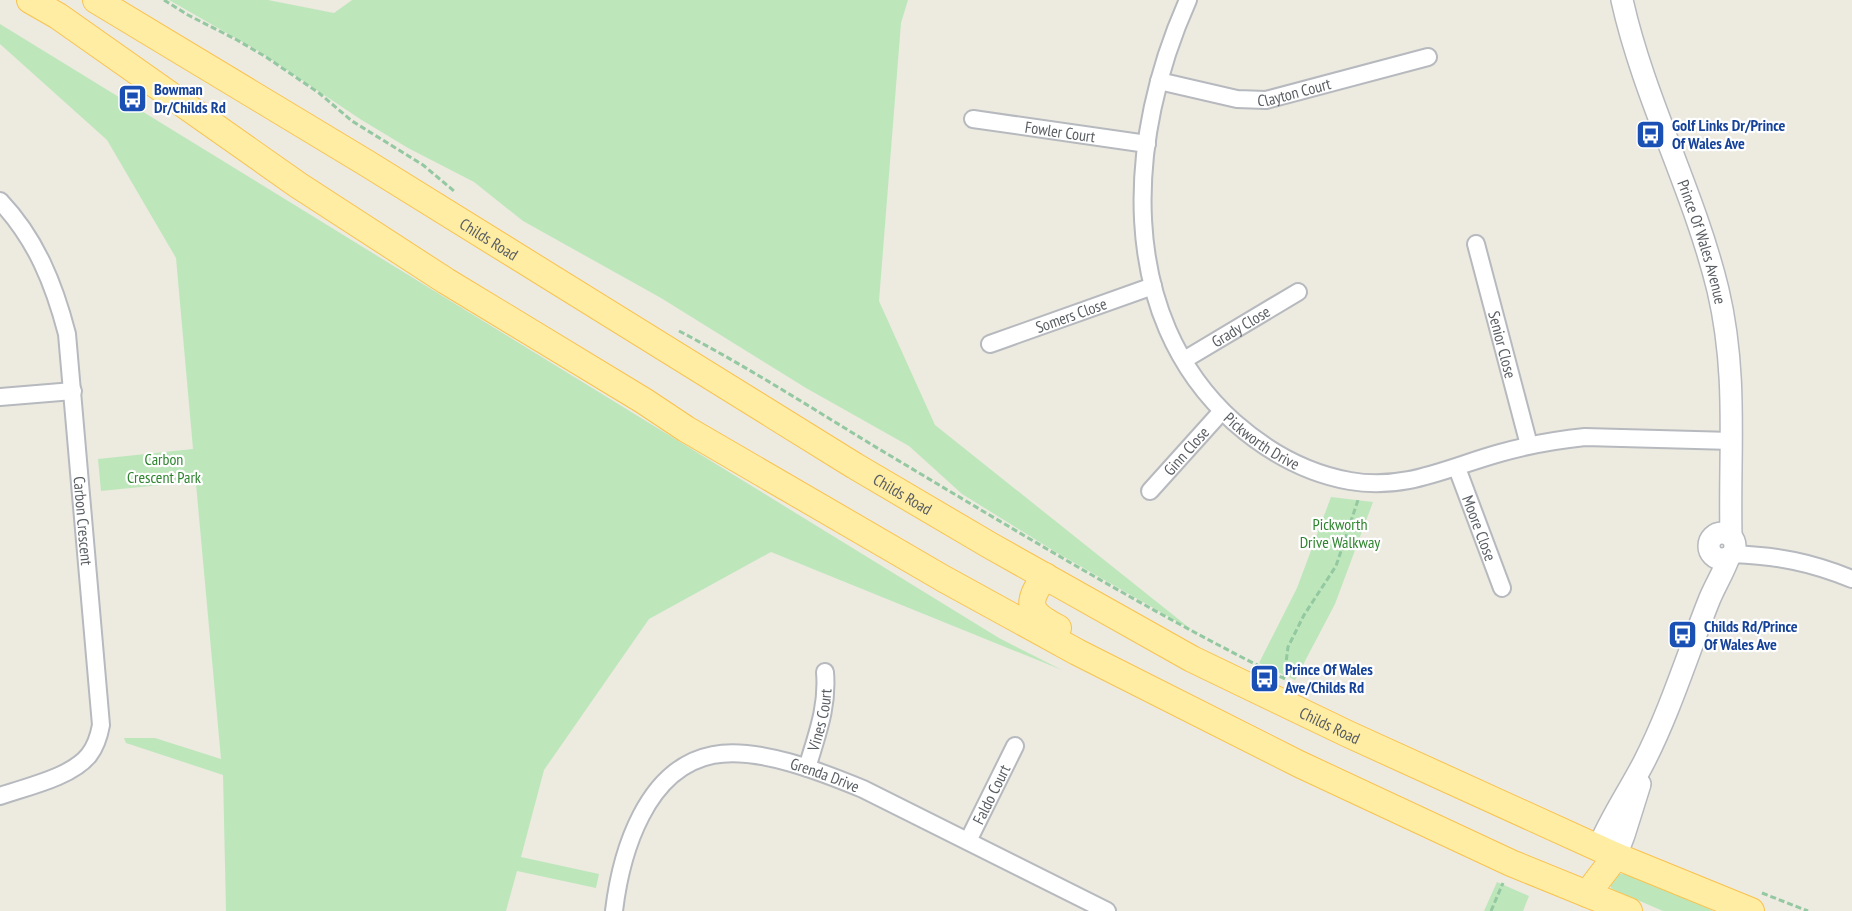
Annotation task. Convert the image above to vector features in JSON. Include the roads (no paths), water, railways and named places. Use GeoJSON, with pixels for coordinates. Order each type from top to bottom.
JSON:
{"type":"FeatureCollection","features":[{"type":"Feature","properties":{"kind":"main road"},"geometry":{"type":"LineString","coordinates":[[30,0],[58,16],[332,208],[686,429],[944,579],[1077,652],[1415,820],[1511,864],[1629,911]]}},
{"type":"Feature","properties":{"kind":"main road","name":"Childs Road"},"geometry":{"type":"LineString","coordinates":[[96,0],[339,146],[855,466],[1192,659],[1348,734],[1607,852],[1751,911]]}},
{"type":"Feature","properties":{"kind":"main road"},"geometry":{"type":"LineString","coordinates":[[1045,576],[1032,598],[1032,608],[1037,615],[1186,698],[1234,731]]}},
{"type":"Feature","properties":{"kind":"main road","name":"Prince Of Wales Avenue"},"geometry":{"type":"LineString","coordinates":[[1587,894],[1607,852]]}},
{"type":"Feature","properties":{"kind":"street","name":"Pickworth Drive"},"geometry":{"type":"LineString","coordinates":[[1188,0],[1159,81],[1148,144],[1143,190],[1146,250],[1153,286],[1164,323],[1184,360],[1204,390],[1222,411],[1256,441],[1304,468],[1350,481],[1371,483],[1408,481],[1529,445],[1585,437],[1732,441]]}},
{"type":"Feature","properties":{"kind":"street","name":"Prince Of Wales Avenue"},"geometry":{"type":"LineString","coordinates":[[1607,852],[1624,835],[1638,792],[1644,762],[1673,695],[1709,601],[1723,576],[1732,441],[1731,374],[1718,290],[1697,222],[1642,68],[1622,0]]}},
{"type":"Feature","properties":{"kind":"street","name":"Clayton Court"},"geometry":{"type":"LineString","coordinates":[[1159,81],[1237,99],[1266,100],[1428,57]]}},
{"type":"Feature","properties":{"kind":"street","name":"Fowler Court"},"geometry":{"type":"LineString","coordinates":[[973,119],[1148,144]]}},
{"type":"Feature","properties":{"kind":"street","name":"Carbon Crescent"},"geometry":{"type":"LineString","coordinates":[[0,201],[25,231],[38,253],[59,304],[67,334],[101,724],[96,744],[89,756],[79,765],[56,776],[0,796]]}},
{"type":"Feature","properties":{"kind":"street","name":"Senior Close"},"geometry":{"type":"LineString","coordinates":[[1476,244],[1529,445]]}},
{"type":"Feature","properties":{"kind":"street","name":"Somers Close"},"geometry":{"type":"LineString","coordinates":[[990,344],[1153,286]]}},
{"type":"Feature","properties":{"kind":"street","name":"Grady Close"},"geometry":{"type":"LineString","coordinates":[[1184,360],[1298,292]]}},
{"type":"Feature","properties":{"kind":"street"},"geometry":{"type":"LineString","coordinates":[[0,397],[73,391]]}},
{"type":"Feature","properties":{"kind":"street","name":"Ginn Close"},"geometry":{"type":"LineString","coordinates":[[1150,491],[1222,411]]}},
{"type":"Feature","properties":{"kind":"street","name":"Moore Close"},"geometry":{"type":"LineString","coordinates":[[1457,468],[1502,588]]}},
{"type":"Feature","properties":{"kind":"street"},"geometry":{"type":"LineString","coordinates":[[1725,546],[1803,561],[1852,579]]}},
{"type":"Feature","properties":{"kind":"street","name":"Vines Court"},"geometry":{"type":"LineString","coordinates":[[807,768],[825,707],[827,691],[825,672]]}},
{"type":"Feature","properties":{"kind":"street","name":"Faldo Court"},"geometry":{"type":"LineString","coordinates":[[968,842],[1015,746]]}},
{"type":"Feature","properties":{"kind":"street","name":"Grenda Drive"},"geometry":{"type":"LineString","coordinates":[[614,911],[629,849],[643,812],[659,787],[680,768],[697,760],[727,753],[765,758],[807,768],[863,789],[1107,911]]}},
{"type":"Feature","properties":{"kind":"place","name":"Bowman Dr/Childs Rd"},"geometry":{"type":"Point","coordinates":[133,98]}},
{"type":"Feature","properties":{"kind":"place","name":"Golf Links Dr/Prince Of Wales Ave"},"geometry":{"type":"Point","coordinates":[1651,134]}},
{"type":"Feature","properties":{"kind":"place","name":"Childs Rd/Prince Of Wales Ave"},"geometry":{"type":"Point","coordinates":[1683,635]}},
{"type":"Feature","properties":{"kind":"place","name":"Prince Of Wales Ave/Childs Rd"},"geometry":{"type":"Point","coordinates":[1264,678]}},
{"type":"Feature","properties":{"kind":"park label","name":"Carbon Crescent Park"},"geometry":{"type":"Point","coordinates":[164,468]}},
{"type":"Feature","properties":{"kind":"park label","name":"Pickworth Drive Walkway"},"geometry":{"type":"Point","coordinates":[1340,533]}}]}
